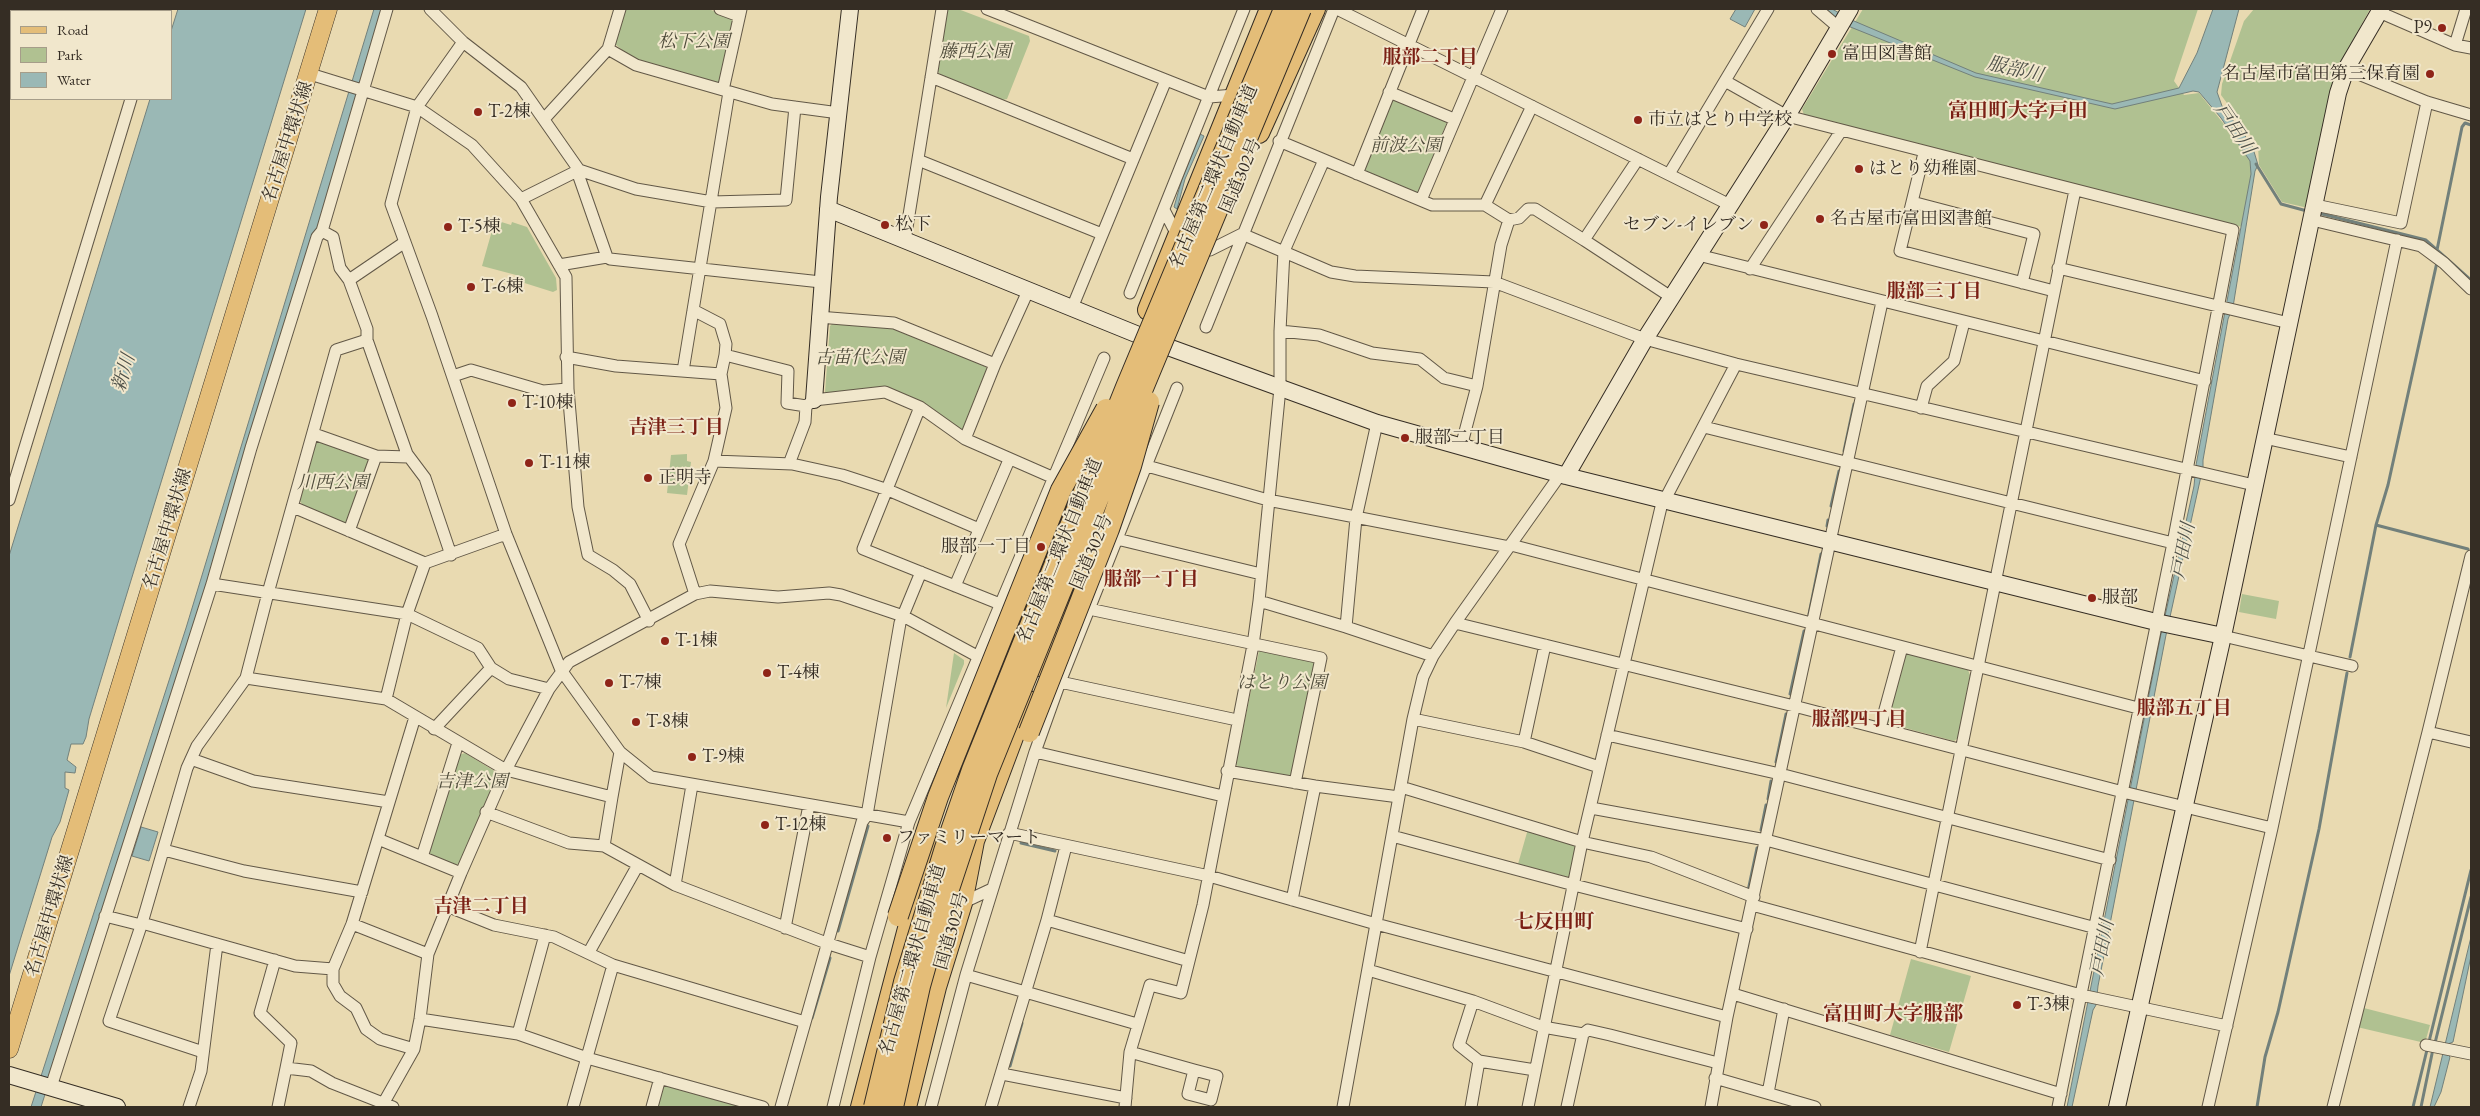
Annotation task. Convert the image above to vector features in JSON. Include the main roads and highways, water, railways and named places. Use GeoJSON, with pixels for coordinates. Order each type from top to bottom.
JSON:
{"type":"FeatureCollection","features":[{"type":"Feature","properties":{"kind":"highway","name":"名古屋第二環状自動車道"},"geometry":{"type":"LineString","coordinates":[[874,1107],[904,982],[942,857],[972,770],[1145,330],[1284,9]]}},
{"type":"Feature","properties":{"kind":"highway","name":"名古屋第二環状自動車道"},"geometry":{"type":"LineString","coordinates":[[893,1107],[918,995],[938,922],[987,774],[1171,320],[1301,9]]}},
{"type":"Feature","properties":{"kind":"highway","name":"国道302号"},"geometry":{"type":"LineString","coordinates":[[906,1107],[936,987],[962,903],[974,841],[1040,666],[1097,546],[1168,347],[1248,157],[1315,9]]}},
{"type":"Feature","properties":{"kind":"highway","name":"国道302号"},"geometry":{"type":"LineString","coordinates":[[907,911],[937,819],[965,746],[1076,474],[1145,330],[1177,235],[1268,15]]}},
{"type":"Feature","properties":{"kind":"highway"},"geometry":{"type":"LineString","coordinates":[[962,903],[1109,529],[1131,466],[1171,320]]}},
{"type":"Feature","properties":{"kind":"highway"},"geometry":{"type":"LineString","coordinates":[[861,1107],[866,1083],[878,985],[907,911],[938,797],[1061,490],[1145,330]]}},
{"type":"Feature","properties":{"kind":"highway"},"geometry":{"type":"LineString","coordinates":[[869,1107],[885,1042],[904,982]]}},
{"type":"Feature","properties":{"kind":"main road","name":"名古屋中環状線"},"geometry":{"type":"LineString","coordinates":[[9,1049],[328,9]]}},
{"type":"Feature","properties":{"kind":"water","name":"新川"},"geometry":{"type":"Polygon","coordinates":[[[178,9],[306,9],[121,613],[89,719],[86,737],[83,744],[71,744],[67,760],[76,767],[75,773],[65,772],[65,788],[69,790],[60,822],[52,837],[9,976],[9,556],[150,100],[172,100],[172,28],[178,9]]]}},
{"type":"Feature","properties":{"kind":"water"},"geometry":{"type":"Polygon","coordinates":[[[374,9],[384,9],[320,224],[41,1107],[31,1107],[186,628],[374,9]]]}},
{"type":"Feature","properties":{"kind":"water"},"geometry":{"type":"Polygon","coordinates":[[[1736,9],[1755,9],[1745,27],[1730,19],[1736,9]]]}},
{"type":"Feature","properties":{"kind":"water","name":"戸田川"},"geometry":{"type":"Polygon","coordinates":[[[1821,9],[1832,9],[1854,21],[1976,73],[2112,104],[2179,88],[2197,53],[2213,9],[2239,9],[2217,92],[2222,106],[2252,145],[2258,165],[2255,171],[2233,307],[2228,319],[2203,467],[2166,635],[2098,986],[2096,1005],[2093,1010],[2072,1107],[2067,1107],[2161,634],[2194,486],[2196,465],[2251,174],[2250,161],[2221,118],[2199,92],[2193,91],[2115,109],[1975,77],[1833,20],[1821,9]]]}},
{"type":"Feature","properties":{"kind":"water"},"geometry":{"type":"Polygon","coordinates":[[[1200,134],[1204,136],[1185,179],[1177,209],[1174,207],[1182,179],[1200,134]]]}},
{"type":"Feature","properties":{"kind":"water"},"geometry":{"type":"Polygon","coordinates":[[[141,827],[158,832],[149,861],[132,856],[141,827]]]}},
{"type":"Feature","properties":{"kind":"water"},"geometry":{"type":"Polygon","coordinates":[[[2471,937],[2471,956],[2453,1042],[2448,1044],[2447,1054],[2450,1057],[2441,1092],[2434,1107],[2430,1107],[2471,937]]]}},
{"type":"Feature","properties":{"kind":"waterway"},"geometry":{"type":"LineString","coordinates":[[2437,250],[2462,127],[2465,123],[2471,125]]}},
{"type":"Feature","properties":{"kind":"waterway"},"geometry":{"type":"LineString","coordinates":[[2256,164],[2281,204],[2307,211]]}},
{"type":"Feature","properties":{"kind":"waterway"},"geometry":{"type":"LineString","coordinates":[[2318,213],[2426,240],[2471,280]]}},
{"type":"Feature","properties":{"kind":"waterway"},"geometry":{"type":"LineString","coordinates":[[2350,657],[2376,525],[2388,485],[2437,262]]}},
{"type":"Feature","properties":{"kind":"waterway"},"geometry":{"type":"LineString","coordinates":[[1844,451],[1854,404]]}},
{"type":"Feature","properties":{"kind":"waterway"},"geometry":{"type":"LineString","coordinates":[[1831,506],[1839,471]]}},
{"type":"Feature","properties":{"kind":"waterway"},"geometry":{"type":"LineString","coordinates":[[1827,526],[1828,520]]}},
{"type":"Feature","properties":{"kind":"waterway"},"geometry":{"type":"LineString","coordinates":[[2376,525],[2468,549]]}},
{"type":"Feature","properties":{"kind":"waterway"},"geometry":{"type":"LineString","coordinates":[[1809,614],[1821,554]]}},
{"type":"Feature","properties":{"kind":"waterway"},"geometry":{"type":"LineString","coordinates":[[1790,694],[1804,631]]}},
{"type":"Feature","properties":{"kind":"waterway"},"geometry":{"type":"LineString","coordinates":[[2257,1107],[2265,1057],[2278,1012],[2319,829],[2347,673]]}},
{"type":"Feature","properties":{"kind":"waterway"},"geometry":{"type":"LineString","coordinates":[[1776,762],[1786,714]]}},
{"type":"Feature","properties":{"kind":"waterway"},"geometry":{"type":"LineString","coordinates":[[1768,799],[1771,781]]}},
{"type":"Feature","properties":{"kind":"waterway"},"geometry":{"type":"LineString","coordinates":[[1761,830],[1766,805]]}},
{"type":"Feature","properties":{"kind":"waterway"},"geometry":{"type":"LineString","coordinates":[[838,931],[868,826]]}},
{"type":"Feature","properties":{"kind":"waterway"},"geometry":{"type":"LineString","coordinates":[[1021,843],[1055,851]]}},
{"type":"Feature","properties":{"kind":"waterway"},"geometry":{"type":"LineString","coordinates":[[1748,891],[1757,848]]}},
{"type":"Feature","properties":{"kind":"waterway"},"geometry":{"type":"LineString","coordinates":[[2413,1107],[2471,870]]}},
{"type":"Feature","properties":{"kind":"waterway"},"geometry":{"type":"LineString","coordinates":[[2435,1043],[2471,897]]}},
{"type":"Feature","properties":{"kind":"waterway"},"geometry":{"type":"LineString","coordinates":[[812,1018],[830,958]]}},
{"type":"Feature","properties":{"kind":"waterway"},"geometry":{"type":"LineString","coordinates":[[1010,1066],[1022,1023]]}},
{"type":"Feature","properties":{"kind":"waterway"},"geometry":{"type":"LineString","coordinates":[[2421,1107],[2433,1049]]}},
{"type":"Feature","properties":{"kind":"place","name":"P9"},"geometry":{"type":"Point","coordinates":[2442,28]}},
{"type":"Feature","properties":{"kind":"place","name":"富田図書館"},"geometry":{"type":"Point","coordinates":[1832,54]}},
{"type":"Feature","properties":{"kind":"place","name":"名古屋市富田第三保育園"},"geometry":{"type":"Point","coordinates":[2430,74]}},
{"type":"Feature","properties":{"kind":"place","name":"T-2棟"},"geometry":{"type":"Point","coordinates":[478,112]}},
{"type":"Feature","properties":{"kind":"place","name":"市立はとり中学校"},"geometry":{"type":"Point","coordinates":[1638,120]}},
{"type":"Feature","properties":{"kind":"place","name":"はとり幼稚園"},"geometry":{"type":"Point","coordinates":[1859,169]}},
{"type":"Feature","properties":{"kind":"place","name":"名古屋市富田図書館"},"geometry":{"type":"Point","coordinates":[1820,219]}},
{"type":"Feature","properties":{"kind":"place","name":"松下"},"geometry":{"type":"Point","coordinates":[885,225]}},
{"type":"Feature","properties":{"kind":"place","name":"セブン-イレブン"},"geometry":{"type":"Point","coordinates":[1764,225]}},
{"type":"Feature","properties":{"kind":"place","name":"T-5棟"},"geometry":{"type":"Point","coordinates":[448,227]}},
{"type":"Feature","properties":{"kind":"place","name":"T-6棟"},"geometry":{"type":"Point","coordinates":[471,287]}},
{"type":"Feature","properties":{"kind":"place","name":"T-10棟"},"geometry":{"type":"Point","coordinates":[512,403]}},
{"type":"Feature","properties":{"kind":"place","name":"服部二丁目"},"geometry":{"type":"Point","coordinates":[1405,438]}},
{"type":"Feature","properties":{"kind":"place","name":"T-11棟"},"geometry":{"type":"Point","coordinates":[529,463]}},
{"type":"Feature","properties":{"kind":"place","name":"正明寺"},"geometry":{"type":"Point","coordinates":[648,478]}},
{"type":"Feature","properties":{"kind":"place","name":"服部一丁目"},"geometry":{"type":"Point","coordinates":[1041,547]}},
{"type":"Feature","properties":{"kind":"place","name":"服部"},"geometry":{"type":"Point","coordinates":[2092,598]}},
{"type":"Feature","properties":{"kind":"place","name":"T-1棟"},"geometry":{"type":"Point","coordinates":[665,641]}},
{"type":"Feature","properties":{"kind":"place","name":"T-4棟"},"geometry":{"type":"Point","coordinates":[767,673]}},
{"type":"Feature","properties":{"kind":"place","name":"T-7棟"},"geometry":{"type":"Point","coordinates":[609,683]}},
{"type":"Feature","properties":{"kind":"place","name":"T-8棟"},"geometry":{"type":"Point","coordinates":[636,722]}},
{"type":"Feature","properties":{"kind":"place","name":"T-9棟"},"geometry":{"type":"Point","coordinates":[692,757]}},
{"type":"Feature","properties":{"kind":"place","name":"T-12棟"},"geometry":{"type":"Point","coordinates":[765,825]}},
{"type":"Feature","properties":{"kind":"place","name":"ファミリーマート"},"geometry":{"type":"Point","coordinates":[887,838]}},
{"type":"Feature","properties":{"kind":"place","name":"T-3棟"},"geometry":{"type":"Point","coordinates":[2017,1005]}},
{"type":"Feature","properties":{"kind":"district","name":"服部二丁目"},"geometry":{"type":"Point","coordinates":[1430,58]}},
{"type":"Feature","properties":{"kind":"district","name":"富田町大字戸田"},"geometry":{"type":"Point","coordinates":[2018,112]}},
{"type":"Feature","properties":{"kind":"district","name":"服部三丁目"},"geometry":{"type":"Point","coordinates":[1934,292]}},
{"type":"Feature","properties":{"kind":"district","name":"吉津三丁目"},"geometry":{"type":"Point","coordinates":[676,428]}},
{"type":"Feature","properties":{"kind":"district","name":"服部一丁目"},"geometry":{"type":"Point","coordinates":[1151,580]}},
{"type":"Feature","properties":{"kind":"district","name":"服部五丁目"},"geometry":{"type":"Point","coordinates":[2184,709]}},
{"type":"Feature","properties":{"kind":"district","name":"服部四丁目"},"geometry":{"type":"Point","coordinates":[1859,720]}},
{"type":"Feature","properties":{"kind":"district","name":"吉津二丁目"},"geometry":{"type":"Point","coordinates":[481,907]}},
{"type":"Feature","properties":{"kind":"district","name":"七反田町"},"geometry":{"type":"Point","coordinates":[1554,923]}},
{"type":"Feature","properties":{"kind":"district","name":"富田町大字服部"},"geometry":{"type":"Point","coordinates":[1893,1015]}},
{"type":"Feature","properties":{"kind":"park label","name":"松下公園"},"geometry":{"type":"Point","coordinates":[694,42]}},
{"type":"Feature","properties":{"kind":"park label","name":"藤西公園"},"geometry":{"type":"Point","coordinates":[975,52]}},
{"type":"Feature","properties":{"kind":"park label","name":"前波公園"},"geometry":{"type":"Point","coordinates":[1406,146]}},
{"type":"Feature","properties":{"kind":"park label","name":"古苗代公園"},"geometry":{"type":"Point","coordinates":[860,358]}},
{"type":"Feature","properties":{"kind":"park label","name":"川西公園"},"geometry":{"type":"Point","coordinates":[333,483]}},
{"type":"Feature","properties":{"kind":"park label","name":"はとり公園"},"geometry":{"type":"Point","coordinates":[1282,683]}},
{"type":"Feature","properties":{"kind":"park label","name":"吉津公園"},"geometry":{"type":"Point","coordinates":[472,782]}},
{"type":"Feature","properties":{"kind":"water label","name":"服部川"},"geometry":{"type":"Point","coordinates":[2015,70]}}]}
